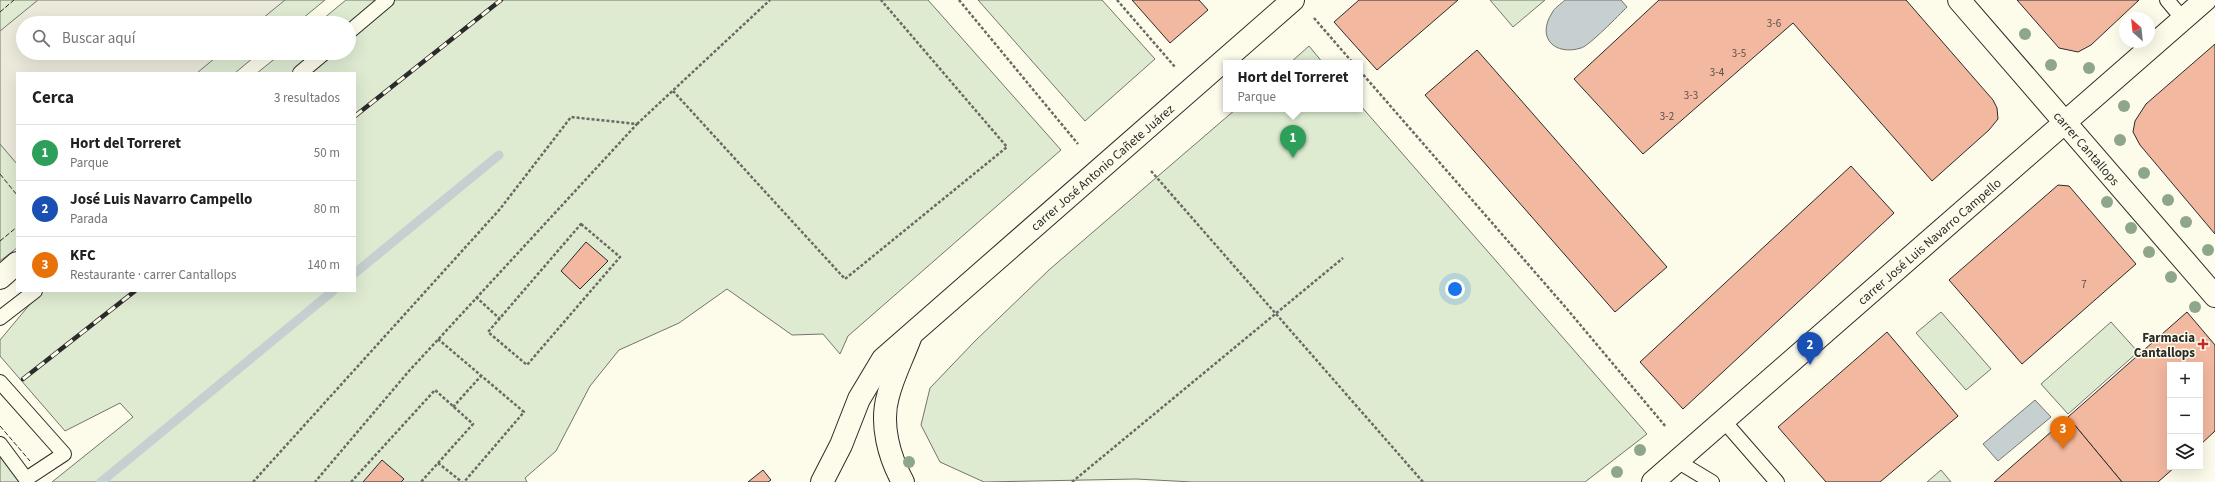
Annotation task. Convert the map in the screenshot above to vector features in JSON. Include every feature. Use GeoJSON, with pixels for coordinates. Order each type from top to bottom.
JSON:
{"type":"FeatureCollection","features":[{"type":"Feature","properties":{"kind":"street","name":"carrer José Antonio Cañete Juárez"},"geometry":{"type":"LineString","coordinates":[[1224,60],[1293,0]]}},
{"type":"Feature","properties":{"kind":"street","name":"carrer Cantallops"},"geometry":{"type":"LineString","coordinates":[[1959,0],[2215,296]]}},
{"type":"Feature","properties":{"kind":"street","name":"carrer José Luis Navarro Campello"},"geometry":{"type":"LineString","coordinates":[[1653,482],[2205,0]]}},
{"type":"Feature","properties":{"kind":"street","name":"carrer José Antonio Cañete Juárez"},"geometry":{"type":"LineString","coordinates":[[822,482],[841,445],[859,398],[883,360],[1223,61]]}},
{"type":"Feature","properties":{"kind":"street"},"geometry":{"type":"LineString","coordinates":[[0,278],[16,264]]}},
{"type":"Feature","properties":{"kind":"street","name":"carrer José Antonio Cañete Juárez"},"geometry":{"type":"LineString","coordinates":[[903,482],[898,473],[885,434],[887,396],[912,333]]}},
{"type":"Feature","properties":{"kind":"lane"},"geometry":{"type":"LineString","coordinates":[[356,26],[387,0]]}},
{"type":"Feature","properties":{"kind":"lane"},"geometry":{"type":"LineString","coordinates":[[2167,0],[2183,19]]}},
{"type":"Feature","properties":{"kind":"lane"},"geometry":{"type":"LineString","coordinates":[[301,72],[316,60]]}},
{"type":"Feature","properties":{"kind":"lane"},"geometry":{"type":"LineString","coordinates":[[0,318],[34,292]]}},
{"type":"Feature","properties":{"kind":"lane"},"geometry":{"type":"LineString","coordinates":[[0,382],[64,454],[26,479],[0,444]]}},
{"type":"Feature","properties":{"kind":"lane"},"geometry":{"type":"LineString","coordinates":[[1723,420],[1777,482]]}},
{"type":"Feature","properties":{"kind":"lane"},"geometry":{"type":"LineString","coordinates":[[1677,461],[1712,482]]}},
{"type":"Feature","properties":{"kind":"path"},"geometry":{"type":"LineString","coordinates":[[315,482],[409,371],[637,124],[770,0]]}},
{"type":"Feature","properties":{"kind":"path"},"geometry":{"type":"LineString","coordinates":[[672,91],[844,279],[1007,147],[881,0]]}},
{"type":"Feature","properties":{"kind":"path"},"geometry":{"type":"LineString","coordinates":[[959,0],[1078,144]]}},
{"type":"Feature","properties":{"kind":"path"},"geometry":{"type":"LineString","coordinates":[[1117,0],[1175,67]]}},
{"type":"Feature","properties":{"kind":"path"},"geometry":{"type":"LineString","coordinates":[[1311,15],[1350,60]]}},
{"type":"Feature","properties":{"kind":"path"},"geometry":{"type":"LineString","coordinates":[[1363,74],[1567,308],[1666,427]]}},
{"type":"Feature","properties":{"kind":"path"},"geometry":{"type":"LineString","coordinates":[[253,482],[500,210],[571,118],[637,124]]}},
{"type":"Feature","properties":{"kind":"path"},"geometry":{"type":"LineString","coordinates":[[1151,171],[1423,482]]}},
{"type":"Feature","properties":{"kind":"path"},"geometry":{"type":"LineString","coordinates":[[581,224],[620,257],[526,366],[488,332],[500,319],[581,224]]}},
{"type":"Feature","properties":{"kind":"path"},"geometry":{"type":"LineString","coordinates":[[1072,482],[1343,258]]}},
{"type":"Feature","properties":{"kind":"path"},"geometry":{"type":"LineString","coordinates":[[476,297],[500,319]]}},
{"type":"Feature","properties":{"kind":"path"},"geometry":{"type":"LineString","coordinates":[[438,339],[524,412],[463,482],[438,463]]}},
{"type":"Feature","properties":{"kind":"path"},"geometry":{"type":"LineString","coordinates":[[453,407],[481,376]]}},
{"type":"Feature","properties":{"kind":"path"},"geometry":{"type":"LineString","coordinates":[[351,482],[435,390],[473,424],[421,482]]}},
{"type":"Feature","properties":{"kind":"green space"},"geometry":{"type":"Polygon","coordinates":[[[0,0],[325,0],[306,16],[16,16],[16,60],[251,60],[236,72],[16,72],[16,249],[0,261],[0,0]]]}},
{"type":"Feature","properties":{"kind":"green space"},"geometry":{"type":"Polygon","coordinates":[[[346,0],[928,0],[1061,150],[848,336],[840,354],[823,334],[792,335],[727,289],[679,323],[619,350],[590,386],[556,451],[525,478],[527,482],[52,482],[133,417],[120,403],[65,431],[0,356],[0,340],[40,292],[356,292],[356,72],[258,72],[273,60],[356,60],[356,16],[327,16],[346,0]]]}},
{"type":"Feature","properties":{"kind":"green space"},"geometry":{"type":"Polygon","coordinates":[[[978,0],[1102,0],[1155,59],[1085,121],[978,0]]]}},
{"type":"Feature","properties":{"kind":"green space"},"geometry":{"type":"Polygon","coordinates":[[[1490,0],[1545,0],[1513,27],[1490,0]]]}},
{"type":"Feature","properties":{"kind":"green space"},"geometry":{"type":"Polygon","coordinates":[[[1309,46],[1321,60],[1293,60],[1309,46]]]}},
{"type":"Feature","properties":{"kind":"green space"},"geometry":{"type":"Polygon","coordinates":[[[1363,108],[1647,434],[1585,482],[1193,482],[1136,479],[984,482],[940,462],[921,425],[930,388],[975,341],[1050,269],[1233,112],[1363,112],[1363,108]]]}},
{"type":"Feature","properties":{"kind":"green space"},"geometry":{"type":"Polygon","coordinates":[[[1941,312],[1991,369],[1966,390],[1916,333],[1941,312]]]}},
{"type":"Feature","properties":{"kind":"green space"},"geometry":{"type":"Polygon","coordinates":[[[2111,322],[2138,352],[2068,414],[2041,384],[2111,322]]]}},
{"type":"Feature","properties":{"kind":"green space"},"geometry":{"type":"Polygon","coordinates":[[[0,452],[24,482],[0,482],[0,452]]]}},
{"type":"Feature","properties":{"kind":"green space"},"geometry":{"type":"Polygon","coordinates":[[[1941,470],[1951,482],[1927,482],[1941,470]]]}},
{"type":"Feature","properties":{"kind":"shaded area"},"geometry":{"type":"Polygon","coordinates":[[[38,0],[285,0],[266,16],[18,16],[38,0]]]}},
{"type":"Feature","properties":{"kind":"shaded area"},"geometry":{"type":"Polygon","coordinates":[[[1565,0],[1621,0],[1627,7],[1604,30],[1585,46],[1572,50],[1563,49],[1556,47],[1551,43],[1547,37],[1546,30],[1553,11],[1565,0]]]}},
{"type":"Feature","properties":{"kind":"shaded area"},"geometry":{"type":"Polygon","coordinates":[[[16,18],[16,60],[213,60],[198,72],[16,72],[16,163],[0,144],[0,31],[16,18]]]}},
{"type":"Feature","properties":{"kind":"shaded area"},"geometry":{"type":"Polygon","coordinates":[[[2035,400],[2051,417],[1998,461],[1983,444],[2035,400]]]}},
{"type":"Feature","properties":{"kind":"building"},"geometry":{"type":"Polygon","coordinates":[[[1132,0],[1199,0],[1208,10],[1170,43],[1132,0]]]}},
{"type":"Feature","properties":{"kind":"building"},"geometry":{"type":"Polygon","coordinates":[[[1359,0],[1458,0],[1377,70],[1334,22],[1359,0]]]}},
{"type":"Feature","properties":{"kind":"building"},"geometry":{"type":"Polygon","coordinates":[[[1659,0],[1906,0],[1993,100],[1997,108],[1998,119],[1989,130],[1932,181],[1793,23],[1643,154],[1574,79],[1659,0]]]}},
{"type":"Feature","properties":{"kind":"building"},"geometry":{"type":"Polygon","coordinates":[[[2017,0],[2139,0],[2126,12],[2119,12],[2119,19],[2091,45],[2078,52],[2059,48],[2017,0]]]}},
{"type":"Feature","properties":{"kind":"building"},"geometry":{"type":"Polygon","coordinates":[[[2215,44],[2215,234],[2140,145],[2133,132],[2135,121],[2146,104],[2215,44]]]}},
{"type":"Feature","properties":{"kind":"building"},"geometry":{"type":"Polygon","coordinates":[[[1477,50],[1667,267],[1615,312],[1425,95],[1477,50]]]}},
{"type":"Feature","properties":{"kind":"building"},"geometry":{"type":"Polygon","coordinates":[[[1851,166],[1894,213],[1683,409],[1640,362],[1851,166]]]}},
{"type":"Feature","properties":{"kind":"building"},"geometry":{"type":"Polygon","coordinates":[[[2058,185],[2069,186],[2136,264],[2022,364],[1949,280],[2058,185]]]}},
{"type":"Feature","properties":{"kind":"building"},"geometry":{"type":"Polygon","coordinates":[[[586,242],[608,261],[580,289],[561,271],[586,242]]]}},
{"type":"Feature","properties":{"kind":"building"},"geometry":{"type":"Polygon","coordinates":[[[2187,312],[2215,345],[2215,431],[2203,442],[2203,362],[2167,362],[2167,470],[2172,470],[2158,482],[2122,482],[2068,417],[2187,312]]]}},
{"type":"Feature","properties":{"kind":"building"},"geometry":{"type":"Polygon","coordinates":[[[1887,332],[1958,416],[1880,482],[1826,482],[1778,427],[1887,332]]]}},
{"type":"Feature","properties":{"kind":"building"},"geometry":{"type":"Polygon","coordinates":[[[2068,417],[2122,482],[1994,482],[2068,417]]]}},
{"type":"Feature","properties":{"kind":"building"},"geometry":{"type":"Polygon","coordinates":[[[382,460],[404,479],[401,482],[363,482],[382,460]]]}},
{"type":"Feature","properties":{"kind":"building"},"geometry":{"type":"Polygon","coordinates":[[[763,470],[771,480],[768,482],[748,482],[763,470]]]}},
{"type":"Feature","properties":{"kind":"waterway"},"geometry":{"type":"LineString","coordinates":[[356,272],[499,155]]}},
{"type":"Feature","properties":{"kind":"waterway"},"geometry":{"type":"LineString","coordinates":[[101,482],[332,292]]}},
{"type":"Feature","properties":{"kind":"railway"},"geometry":{"type":"LineString","coordinates":[[356,115],[501,0]]}},
{"type":"Feature","properties":{"kind":"railway"},"geometry":{"type":"LineString","coordinates":[[23,379],[134,292]]}},
{"type":"Feature","properties":{"kind":"fence"},"geometry":{"type":"LineString","coordinates":[[0,12],[14,0]]}},
{"type":"Feature","properties":{"kind":"fence"},"geometry":{"type":"LineString","coordinates":[[0,174],[16,194]]}},
{"type":"Feature","properties":{"kind":"fence"},"geometry":{"type":"LineString","coordinates":[[0,241],[16,228]]}},
{"type":"Feature","properties":{"kind":"fence"},"geometry":{"type":"LineString","coordinates":[[0,426],[30,461]]}},
{"type":"Feature","properties":{"kind":"place","name":"Hort del Torreret"},"geometry":{"type":"Point","coordinates":[1293,158]}},
{"type":"Feature","properties":{"kind":"place","name":"Farmacia Cantallops"},"geometry":{"type":"Point","coordinates":[2203,344]}},
{"type":"Feature","properties":{"kind":"place","name":"José Luis Navarro Campello"},"geometry":{"type":"Point","coordinates":[1810,365]}},
{"type":"Feature","properties":{"kind":"place","name":"KFC"},"geometry":{"type":"Point","coordinates":[2063,449]}}]}
